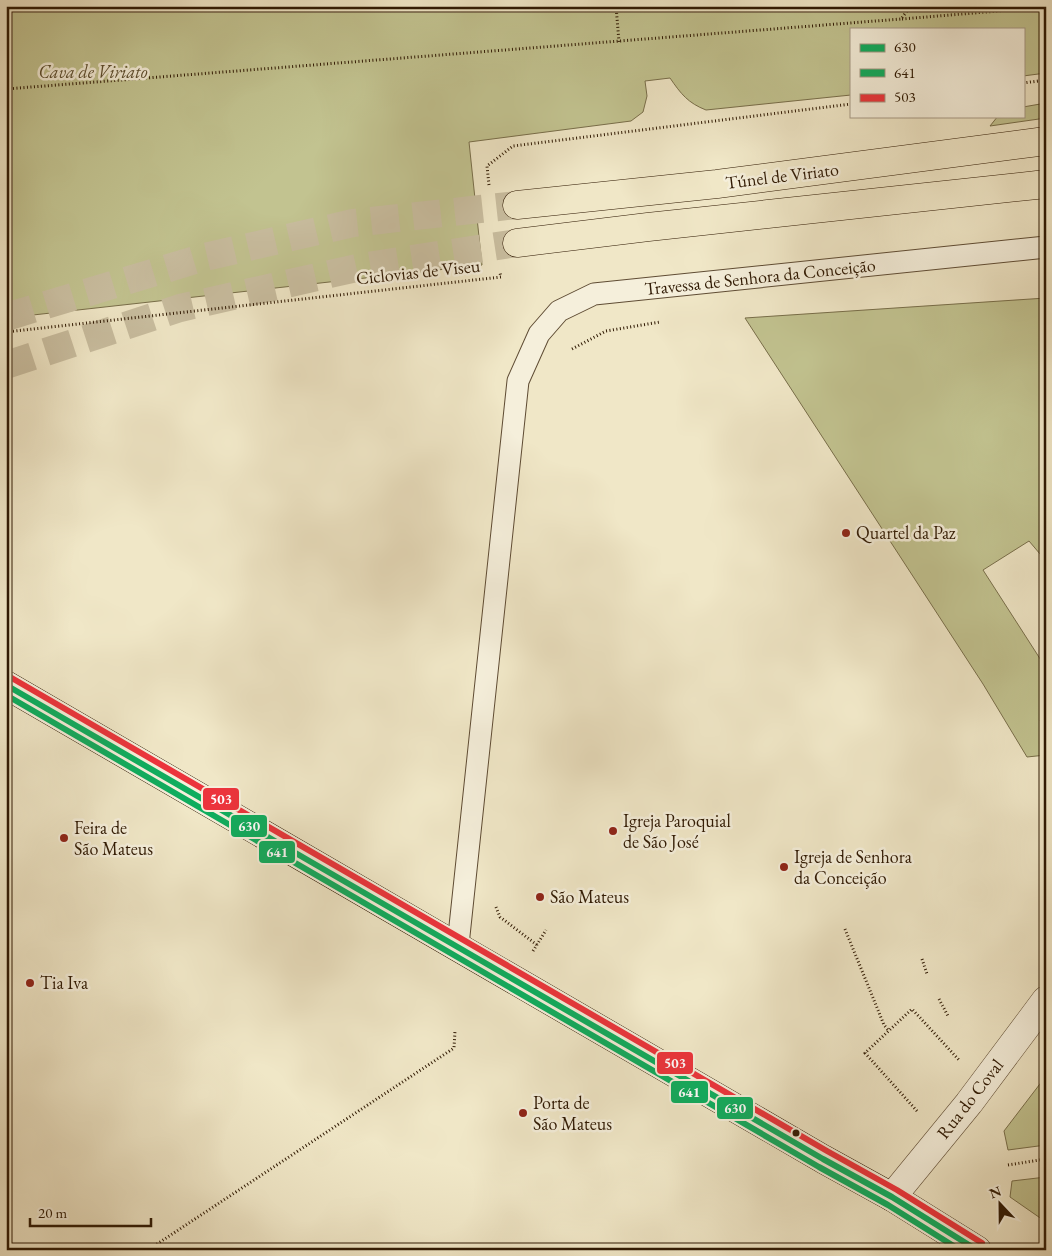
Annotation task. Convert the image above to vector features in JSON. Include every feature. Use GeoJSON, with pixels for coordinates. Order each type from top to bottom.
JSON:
{"type":"FeatureCollection","features":[{"type":"Feature","properties":{"kind":"main road","name":"Túnel de Viriato"},"geometry":{"type":"LineString","coordinates":[[517,205],[717,184],[1046,141]]}},
{"type":"Feature","properties":{"kind":"main road","name":"Túnel de Viriato"},"geometry":{"type":"LineString","coordinates":[[517,243],[1046,184]]}},
{"type":"Feature","properties":{"kind":"main road"},"geometry":{"type":"LineString","coordinates":[[6,685],[814,1154],[892,1197],[977,1250]]}},
{"type":"Feature","properties":{"kind":"main road","name":"Rua do Coval"},"geometry":{"type":"LineString","coordinates":[[892,1197],[969,1103],[1046,1000]]}},
{"type":"Feature","properties":{"kind":"lane","name":"Travessa de Senhora da Conceição"},"geometry":{"type":"LineString","coordinates":[[458,946],[518,381],[539,334],[559,310],[594,294],[1046,247]]}},
{"type":"Feature","properties":{"kind":"path"},"geometry":{"type":"LineString","coordinates":[[616,6],[619,42]]}},
{"type":"Feature","properties":{"kind":"path"},"geometry":{"type":"LineString","coordinates":[[902,19],[911,6]]}},
{"type":"Feature","properties":{"kind":"path"},"geometry":{"type":"LineString","coordinates":[[6,89],[1046,7]]}},
{"type":"Feature","properties":{"kind":"path"},"geometry":{"type":"LineString","coordinates":[[1024,82],[1046,80]]}},
{"type":"Feature","properties":{"kind":"path"},"geometry":{"type":"LineString","coordinates":[[490,186],[487,166],[513,146],[850,104]]}},
{"type":"Feature","properties":{"kind":"path","name":"Ciclovias de Viseu"},"geometry":{"type":"LineString","coordinates":[[6,332],[501,277],[500,271]]}},
{"type":"Feature","properties":{"kind":"path"},"geometry":{"type":"LineString","coordinates":[[567,351],[606,331],[663,322]]}},
{"type":"Feature","properties":{"kind":"path"},"geometry":{"type":"LineString","coordinates":[[493,901],[500,917],[537,945],[546,930]]}},
{"type":"Feature","properties":{"kind":"path"},"geometry":{"type":"LineString","coordinates":[[845,929],[884,1025],[889,1031]]}},
{"type":"Feature","properties":{"kind":"path"},"geometry":{"type":"LineString","coordinates":[[922,959],[927,974]]}},
{"type":"Feature","properties":{"kind":"path"},"geometry":{"type":"LineString","coordinates":[[939,999],[948,1016]]}},
{"type":"Feature","properties":{"kind":"path"},"geometry":{"type":"LineString","coordinates":[[918,1112],[865,1053],[912,1009],[960,1061]]}},
{"type":"Feature","properties":{"kind":"path"},"geometry":{"type":"LineString","coordinates":[[148,1250],[454,1048],[456,1030]]}},
{"type":"Feature","properties":{"kind":"path"},"geometry":{"type":"LineString","coordinates":[[1008,1165],[1046,1160]]}},
{"type":"Feature","properties":{"kind":"green space","name":"Cava de Viriato"},"geometry":{"type":"Polygon","coordinates":[[[6,6],[1046,6],[1046,73],[1024,76],[1024,28],[850,28],[850,95],[706,110],[685,97],[670,78],[645,81],[647,96],[643,112],[631,121],[469,142],[482,265],[6,318],[6,6]]]}},
{"type":"Feature","properties":{"kind":"green space"},"geometry":{"type":"Polygon","coordinates":[[[1046,103],[1046,118],[990,126],[996,118],[1024,118],[1024,107],[1046,103]]]}},
{"type":"Feature","properties":{"kind":"green space"},"geometry":{"type":"Polygon","coordinates":[[[1046,298],[1046,561],[1029,541],[983,570],[1046,668],[1046,717],[1040,720],[1046,735],[1046,755],[1027,757],[983,684],[745,318],[1046,298]]]}},
{"type":"Feature","properties":{"kind":"green space"},"geometry":{"type":"Polygon","coordinates":[[[1046,1076],[1046,1145],[1008,1150],[1004,1131],[1046,1076]]]}},
{"type":"Feature","properties":{"kind":"green space"},"geometry":{"type":"Polygon","coordinates":[[[1046,1177],[1046,1222],[1010,1197],[1012,1181],[1046,1177]]]}},
{"type":"Feature","properties":{"kind":"tunnel"},"geometry":{"type":"LineString","coordinates":[[6,317],[205,257],[353,223],[517,205]]}},
{"type":"Feature","properties":{"kind":"tunnel"},"geometry":{"type":"LineString","coordinates":[[6,365],[180,308],[361,267],[517,243]]}},
{"type":"Feature","properties":{"kind":"transit line","name":"503"},"geometry":{"type":"LineString","coordinates":[[10,677],[897,1190],[982,1243]]}},
{"type":"Feature","properties":{"kind":"transit line","name":"630"},"geometry":{"type":"LineString","coordinates":[[6,685],[823,1159],[892,1197],[977,1250]]}},
{"type":"Feature","properties":{"kind":"transit line","name":"641"},"geometry":{"type":"LineString","coordinates":[[6,695],[819,1167],[888,1205],[960,1250]]}},
{"type":"Feature","properties":{"kind":"place","name":"Quartel da Paz"},"geometry":{"type":"Point","coordinates":[846,533]}},
{"type":"Feature","properties":{"kind":"place","name":"Igreja Paroquial de São José"},"geometry":{"type":"Point","coordinates":[613,831]}},
{"type":"Feature","properties":{"kind":"place","name":"Feira de São Mateus"},"geometry":{"type":"Point","coordinates":[64,838]}},
{"type":"Feature","properties":{"kind":"place","name":"Igreja de Senhora da Conceição"},"geometry":{"type":"Point","coordinates":[784,867]}},
{"type":"Feature","properties":{"kind":"place","name":"São Mateus"},"geometry":{"type":"Point","coordinates":[540,897]}},
{"type":"Feature","properties":{"kind":"place","name":"Tia Iva"},"geometry":{"type":"Point","coordinates":[30,983]}},
{"type":"Feature","properties":{"kind":"place","name":"Porta de São Mateus"},"geometry":{"type":"Point","coordinates":[523,1113]}}]}
